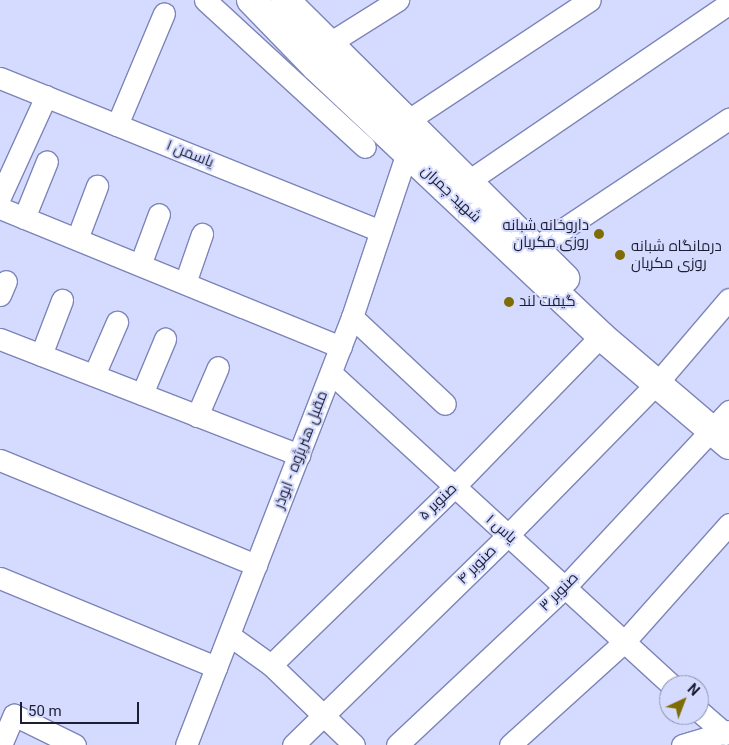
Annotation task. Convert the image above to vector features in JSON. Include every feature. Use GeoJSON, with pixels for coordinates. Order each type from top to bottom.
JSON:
{"type":"FeatureCollection","features":[{"type":"Feature","properties":{"kind":"main road","name":"شهید چمران"},"geometry":{"type":"LineString","coordinates":[[251,0],[407,153],[601,336],[658,382],[723,429]]}},
{"type":"Feature","properties":{"kind":"main road","name":"شهید چمران"},"geometry":{"type":"LineString","coordinates":[[285,0],[536,247],[612,325],[658,382]]}},
{"type":"Feature","properties":{"kind":"street"},"geometry":{"type":"LineString","coordinates":[[205,0],[365,147]]}},
{"type":"Feature","properties":{"kind":"street"},"geometry":{"type":"LineString","coordinates":[[328,44],[398,0]]}},
{"type":"Feature","properties":{"kind":"street"},"geometry":{"type":"LineString","coordinates":[[407,121],[590,0]]}},
{"type":"Feature","properties":{"kind":"street"},"geometry":{"type":"LineString","coordinates":[[470,180],[729,3]]}},
{"type":"Feature","properties":{"kind":"street"},"geometry":{"type":"LineString","coordinates":[[117,125],[164,13]]}},
{"type":"Feature","properties":{"kind":"street","name":"یاسمن ۱"},"geometry":{"type":"LineString","coordinates":[[0,78],[380,231]]}},
{"type":"Feature","properties":{"kind":"street"},"geometry":{"type":"LineString","coordinates":[[0,197],[46,96]]}},
{"type":"Feature","properties":{"kind":"street"},"geometry":{"type":"LineString","coordinates":[[536,247],[729,119]]}},
{"type":"Feature","properties":{"kind":"street","name":"مقبل هنرپژوه - ابوذر"},"geometry":{"type":"LineString","coordinates":[[186,745],[341,347],[407,153]]}},
{"type":"Feature","properties":{"kind":"street"},"geometry":{"type":"LineString","coordinates":[[24,218],[48,161]]}},
{"type":"Feature","properties":{"kind":"street"},"geometry":{"type":"LineString","coordinates":[[77,239],[97,186]]}},
{"type":"Feature","properties":{"kind":"street"},"geometry":{"type":"LineString","coordinates":[[0,208],[341,347]]}},
{"type":"Feature","properties":{"kind":"street"},"geometry":{"type":"LineString","coordinates":[[140,265],[159,214]]}},
{"type":"Feature","properties":{"kind":"street"},"geometry":{"type":"LineString","coordinates":[[185,283],[202,234]]}},
{"type":"Feature","properties":{"kind":"street","name":"صنوبر ۴"},"geometry":{"type":"LineString","coordinates":[[293,745],[508,535],[658,382],[729,299]]}},
{"type":"Feature","properties":{"kind":"street"},"geometry":{"type":"LineString","coordinates":[[41,355],[62,300]]}},
{"type":"Feature","properties":{"kind":"street"},"geometry":{"type":"LineString","coordinates":[[352,317],[445,404]]}},
{"type":"Feature","properties":{"kind":"street"},"geometry":{"type":"LineString","coordinates":[[94,376],[117,322]]}},
{"type":"Feature","properties":{"kind":"street","name":"صنوبر ۵"},"geometry":{"type":"LineString","coordinates":[[271,665],[453,488],[601,336]]}},
{"type":"Feature","properties":{"kind":"street"},"geometry":{"type":"LineString","coordinates":[[0,339],[299,455]]}},
{"type":"Feature","properties":{"kind":"street"},"geometry":{"type":"LineString","coordinates":[[142,394],[165,339]]}},
{"type":"Feature","properties":{"kind":"street"},"geometry":{"type":"LineString","coordinates":[[196,416],[218,367]]}},
{"type":"Feature","properties":{"kind":"street","name":"یاس ۱"},"geometry":{"type":"LineString","coordinates":[[331,373],[453,488],[508,535],[660,675]]}},
{"type":"Feature","properties":{"kind":"street","name":"صنوبر ۳"},"geometry":{"type":"LineString","coordinates":[[397,745],[565,587],[723,429]]}},
{"type":"Feature","properties":{"kind":"street"},"geometry":{"type":"LineString","coordinates":[[0,460],[256,565]]}},
{"type":"Feature","properties":{"kind":"street"},"geometry":{"type":"LineString","coordinates":[[510,745],[624,642],[729,524]]}},
{"type":"Feature","properties":{"kind":"street"},"geometry":{"type":"LineString","coordinates":[[0,578],[216,667]]}},
{"type":"Feature","properties":{"kind":"street"},"geometry":{"type":"LineString","coordinates":[[229,635],[271,665],[354,745]]}},
{"type":"Feature","properties":{"kind":"street"},"geometry":{"type":"LineString","coordinates":[[1,745],[14,715],[75,745]]}},
{"type":"Feature","properties":{"kind":"street"},"geometry":{"type":"LineString","coordinates":[[709,718],[727,732]]}},
{"type":"Feature","properties":{"kind":"street"},"geometry":{"type":"LineString","coordinates":[[682,745],[727,732]]}},
{"type":"Feature","properties":{"kind":"place","name":"داروخانه شبانه روزی مکریان"},"geometry":{"type":"Point","coordinates":[599,234]}},
{"type":"Feature","properties":{"kind":"place","name":"درمانگاه شبانه روزی مکریان"},"geometry":{"type":"Point","coordinates":[620,255]}},
{"type":"Feature","properties":{"kind":"place","name":"گیفت لند"},"geometry":{"type":"Point","coordinates":[509,302]}}]}
